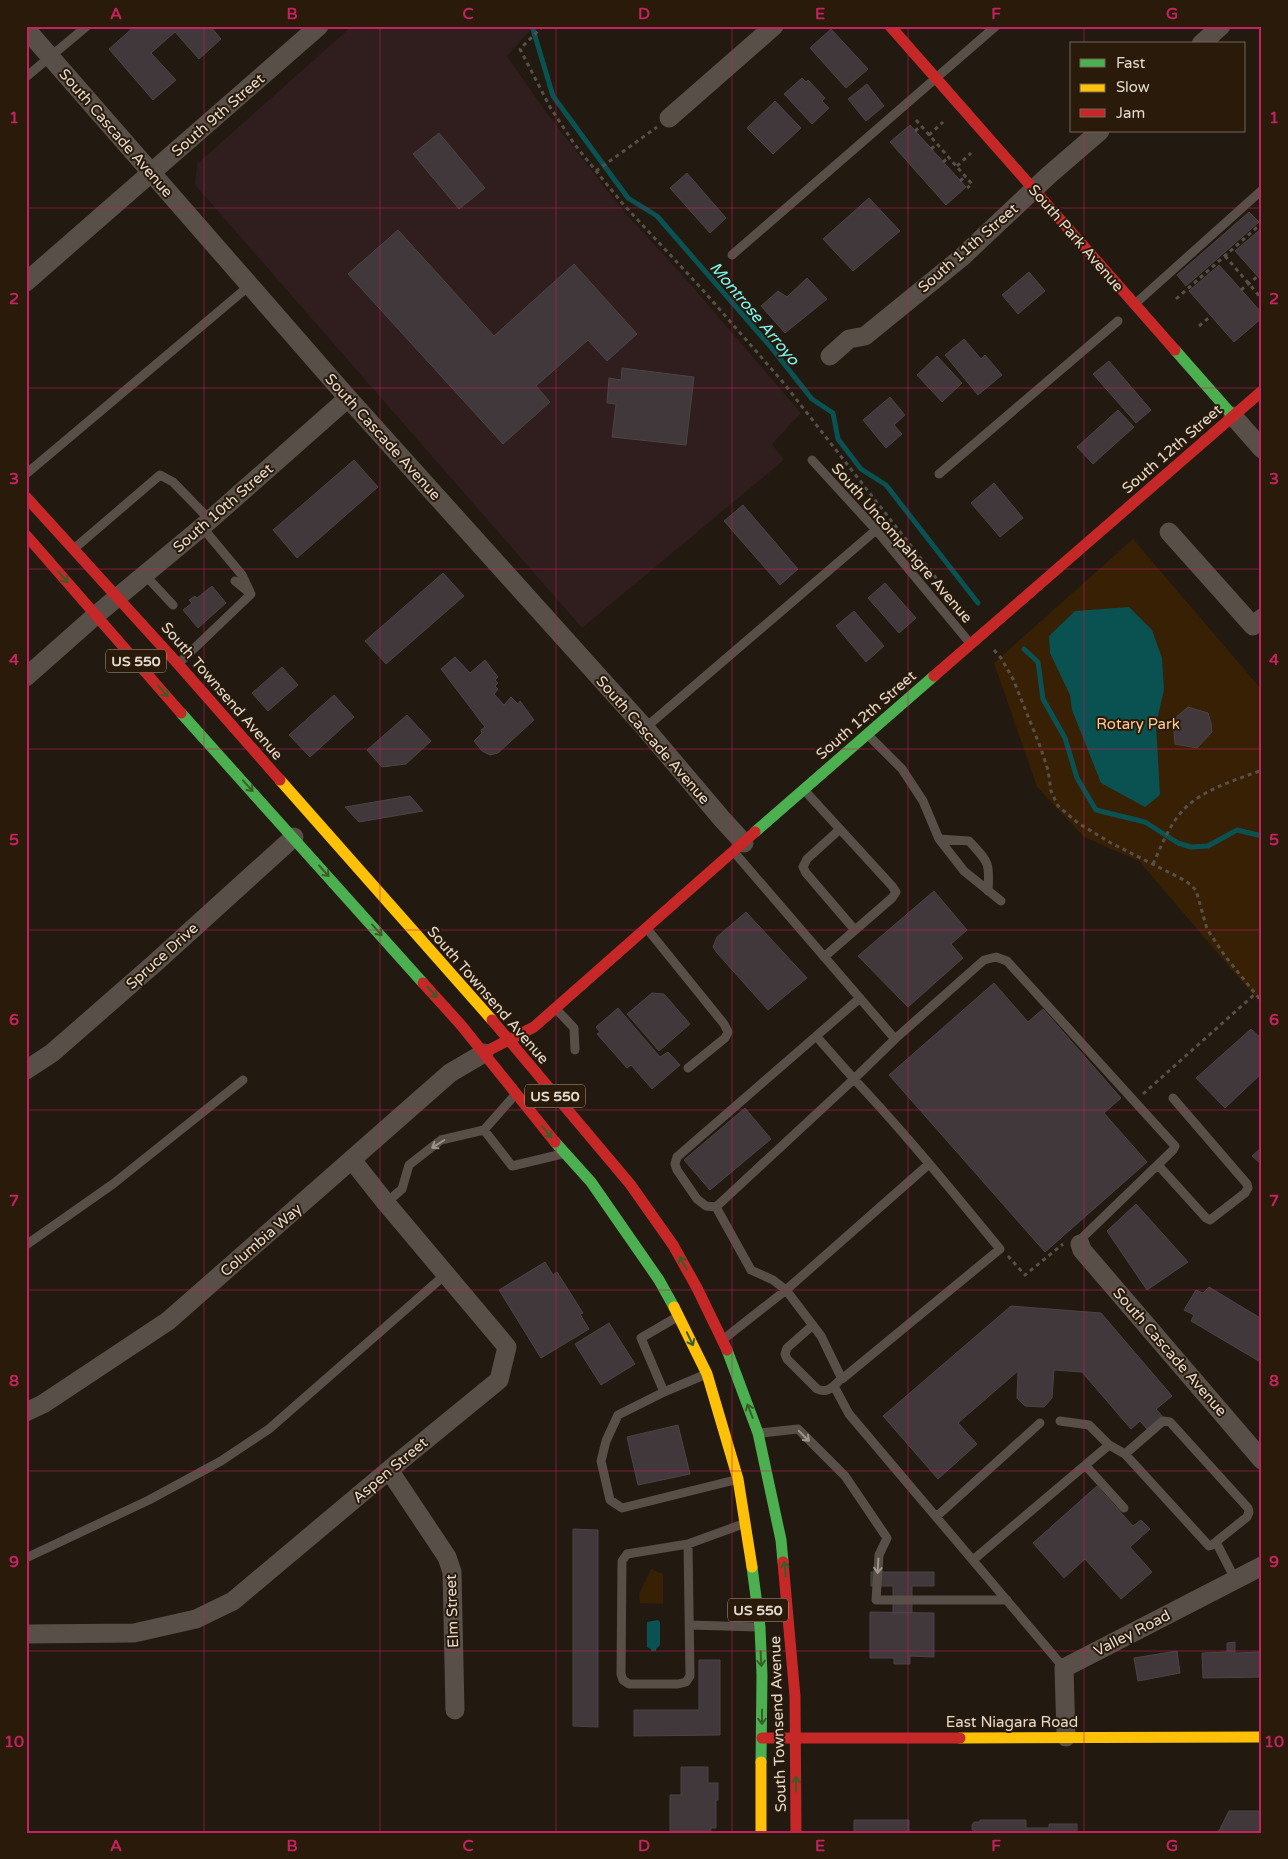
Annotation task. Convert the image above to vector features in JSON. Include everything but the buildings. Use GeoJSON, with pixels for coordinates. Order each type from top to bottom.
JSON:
{"type":"FeatureCollection","features":[{"type":"Feature","properties":{"kind":"main road","name":"South Park Avenue"},"geometry":{"type":"LineString","coordinates":[[890,26],[1233,416]]}},
{"type":"Feature","properties":{"kind":"main road","name":"South 12th Street"},"geometry":{"type":"LineString","coordinates":[[484,1053],[527,1032],[556,1008],[867,734],[1262,391]]}},
{"type":"Feature","properties":{"kind":"main road","name":"South Townsend Avenue"},"geometry":{"type":"LineString","coordinates":[[26,497],[178,664],[508,1040],[630,1184],[673,1245],[723,1339],[758,1433],[781,1540],[790,1616],[795,1696],[796,1833]]}},
{"type":"Feature","properties":{"kind":"main road","name":"South Townsend Avenue"},"geometry":{"type":"LineString","coordinates":[[26,535],[484,1053],[516,1094],[591,1182],[659,1280],[707,1374],[738,1479],[760,1627],[762,1675],[761,1833]]}},
{"type":"Feature","properties":{"kind":"main road","name":"East Niagara Road"},"geometry":{"type":"LineString","coordinates":[[762,1738],[1262,1738]]}},
{"type":"Feature","properties":{"kind":"street","name":"South 9th Street"},"geometry":{"type":"LineString","coordinates":[[26,282],[319,26]]}},
{"type":"Feature","properties":{"kind":"street"},"geometry":{"type":"LineString","coordinates":[[670,118],[774,26]]}},
{"type":"Feature","properties":{"kind":"street"},"geometry":{"type":"LineString","coordinates":[[1203,42],[1221,26]]}},
{"type":"Feature","properties":{"kind":"street","name":"South Cascade Avenue"},"geometry":{"type":"LineString","coordinates":[[26,29],[348,398],[645,728],[722,819],[739,847]]}},
{"type":"Feature","properties":{"kind":"street","name":"South 11th Street"},"geometry":{"type":"LineString","coordinates":[[830,356],[849,339],[865,336],[961,258],[1033,190],[1099,132]]}},
{"type":"Feature","properties":{"kind":"street","name":"South 10th Street"},"geometry":{"type":"LineString","coordinates":[[26,677],[96,615],[206,524],[348,398]]}},
{"type":"Feature","properties":{"kind":"street","name":"South Park Avenue"},"geometry":{"type":"LineString","coordinates":[[1233,416],[1262,449]]}},
{"type":"Feature","properties":{"kind":"street"},"geometry":{"type":"LineString","coordinates":[[1169,532],[1259,627]]}},
{"type":"Feature","properties":{"kind":"street","name":"Spruce Drive"},"geometry":{"type":"LineString","coordinates":[[26,1070],[59,1046],[155,963],[294,838]]}},
{"type":"Feature","properties":{"kind":"street","name":"Columbia Way"},"geometry":{"type":"LineString","coordinates":[[26,1412],[43,1404],[168,1321],[450,1073],[484,1053]]}},
{"type":"Feature","properties":{"kind":"street","name":"Aspen Street"},"geometry":{"type":"LineString","coordinates":[[26,1634],[134,1634],[196,1619],[233,1601],[499,1380],[507,1347],[352,1160]]}},
{"type":"Feature","properties":{"kind":"street","name":"South Cascade Avenue"},"geometry":{"type":"LineString","coordinates":[[1072,1243],[1082,1250],[1262,1460]]}},
{"type":"Feature","properties":{"kind":"street","name":"Elm Street"},"geometry":{"type":"LineString","coordinates":[[389,1470],[447,1557],[452,1572],[455,1710]]}},
{"type":"Feature","properties":{"kind":"street","name":"Valley Road"},"geometry":{"type":"LineString","coordinates":[[1064,1668],[1262,1566]]}},
{"type":"Feature","properties":{"kind":"street"},"geometry":{"type":"LineString","coordinates":[[1064,1668],[1066,1737]]}},
{"type":"Feature","properties":{"kind":"lane"},"geometry":{"type":"LineString","coordinates":[[26,77],[86,26]]}},
{"type":"Feature","properties":{"kind":"lane"},"geometry":{"type":"LineString","coordinates":[[732,255],[996,26]]}},
{"type":"Feature","properties":{"kind":"lane"},"geometry":{"type":"LineString","coordinates":[[1134,304],[1262,190]]}},
{"type":"Feature","properties":{"kind":"lane"},"geometry":{"type":"LineString","coordinates":[[26,474],[249,286]]}},
{"type":"Feature","properties":{"kind":"lane"},"geometry":{"type":"LineString","coordinates":[[939,474],[1118,321]]}},
{"type":"Feature","properties":{"kind":"lane","name":"South Uncompahgre Avenue"},"geometry":{"type":"LineString","coordinates":[[812,460],[876,530],[971,644]]}},
{"type":"Feature","properties":{"kind":"lane"},"geometry":{"type":"LineString","coordinates":[[74,548],[160,475],[173,482],[206,524],[242,575],[251,594]]}},
{"type":"Feature","properties":{"kind":"lane"},"geometry":{"type":"LineString","coordinates":[[645,728],[876,530]]}},
{"type":"Feature","properties":{"kind":"lane"},"geometry":{"type":"LineString","coordinates":[[145,575],[173,606]]}},
{"type":"Feature","properties":{"kind":"lane"},"geometry":{"type":"LineString","coordinates":[[235,581],[251,594]]}},
{"type":"Feature","properties":{"kind":"lane"},"geometry":{"type":"LineString","coordinates":[[178,664],[251,594]]}},
{"type":"Feature","properties":{"kind":"lane"},"geometry":{"type":"LineString","coordinates":[[867,734],[902,769],[923,801],[939,839],[964,871],[1001,901]]}},
{"type":"Feature","properties":{"kind":"lane"},"geometry":{"type":"LineString","coordinates":[[804,790],[896,892],[892,898],[824,957]]}},
{"type":"Feature","properties":{"kind":"lane"},"geometry":{"type":"LineString","coordinates":[[839,830],[806,859],[803,867],[854,929]]}},
{"type":"Feature","properties":{"kind":"lane"},"geometry":{"type":"LineString","coordinates":[[939,839],[969,841],[988,861],[988,891]]}},
{"type":"Feature","properties":{"kind":"lane"},"geometry":{"type":"LineString","coordinates":[[739,847],[824,957],[895,1039]]}},
{"type":"Feature","properties":{"kind":"lane"},"geometry":{"type":"LineString","coordinates":[[646,928],[724,1024],[728,1032],[725,1038],[688,1068]]}},
{"type":"Feature","properties":{"kind":"lane"},"geometry":{"type":"LineString","coordinates":[[860,998],[677,1157],[675,1164],[677,1170],[697,1199],[706,1206],[716,1207],[895,1039],[984,960],[996,957],[1007,961],[1175,1146],[1158,1165],[1083,1237],[1072,1243]]}},
{"type":"Feature","properties":{"kind":"lane"},"geometry":{"type":"LineString","coordinates":[[556,1008],[574,1028],[576,1036],[575,1050]]}},
{"type":"Feature","properties":{"kind":"lane"},"geometry":{"type":"LineString","coordinates":[[813,1325],[787,1348],[785,1354],[787,1359],[823,1392],[834,1386],[1000,1249],[889,1115],[816,1036]]}},
{"type":"Feature","properties":{"kind":"lane"},"geometry":{"type":"LineString","coordinates":[[26,1245],[113,1184],[243,1080]]}},
{"type":"Feature","properties":{"kind":"lane"},"geometry":{"type":"LineString","coordinates":[[386,1203],[402,1189],[409,1165],[441,1140],[484,1130],[516,1094]]}},
{"type":"Feature","properties":{"kind":"lane"},"geometry":{"type":"LineString","coordinates":[[1158,1165],[1206,1218],[1210,1220],[1245,1193],[1248,1188],[1247,1184],[1173,1098]]}},
{"type":"Feature","properties":{"kind":"lane"},"geometry":{"type":"LineString","coordinates":[[484,1130],[512,1166],[565,1153]]}},
{"type":"Feature","properties":{"kind":"lane"},"geometry":{"type":"LineString","coordinates":[[723,1339],[786,1290],[929,1164]]}},
{"type":"Feature","properties":{"kind":"lane"},"geometry":{"type":"LineString","coordinates":[[716,1207],[751,1270],[773,1280],[786,1290],[821,1336],[842,1379]]}},
{"type":"Feature","properties":{"kind":"lane"},"geometry":{"type":"LineString","coordinates":[[26,1558],[149,1500],[221,1461],[269,1429],[446,1274]]}},
{"type":"Feature","properties":{"kind":"lane"},"geometry":{"type":"LineString","coordinates":[[664,1392],[641,1338],[679,1316]]}},
{"type":"Feature","properties":{"kind":"lane"},"geometry":{"type":"LineString","coordinates":[[707,1374],[664,1392],[618,1415],[606,1441],[601,1461],[610,1500],[622,1508],[738,1479]]}},
{"type":"Feature","properties":{"kind":"lane"},"geometry":{"type":"LineString","coordinates":[[834,1386],[849,1414],[1064,1668]]}},
{"type":"Feature","properties":{"kind":"lane"},"geometry":{"type":"LineString","coordinates":[[1060,1421],[1089,1425],[1109,1445],[1125,1454],[1209,1546],[1247,1517],[1248,1508],[1170,1422],[1164,1421],[1125,1454]]}},
{"type":"Feature","properties":{"kind":"lane"},"geometry":{"type":"LineString","coordinates":[[936,1517],[1040,1423]]}},
{"type":"Feature","properties":{"kind":"lane"},"geometry":{"type":"LineString","coordinates":[[758,1433],[798,1429],[845,1476],[887,1538],[879,1555],[876,1600],[1006,1600]]}},
{"type":"Feature","properties":{"kind":"lane"},"geometry":{"type":"LineString","coordinates":[[973,1560],[1109,1445]]}},
{"type":"Feature","properties":{"kind":"lane"},"geometry":{"type":"LineString","coordinates":[[1085,1465],[1124,1508]]}},
{"type":"Feature","properties":{"kind":"lane"},"geometry":{"type":"LineString","coordinates":[[688,1544],[690,1676],[686,1682],[678,1684],[629,1684],[623,1680],[621,1674],[624,1557],[627,1554],[688,1544],[746,1524]]}},
{"type":"Feature","properties":{"kind":"lane"},"geometry":{"type":"LineString","coordinates":[[1216,1542],[1235,1579]]}},
{"type":"Feature","properties":{"kind":"lane"},"geometry":{"type":"LineString","coordinates":[[690,1625],[760,1627]]}},
{"type":"Feature","properties":{"kind":"path"},"geometry":{"type":"LineString","coordinates":[[543,26],[520,49],[550,107],[575,145],[622,203],[701,288],[782,381],[954,601]]}},
{"type":"Feature","properties":{"kind":"path"},"geometry":{"type":"LineString","coordinates":[[597,170],[670,118]]}},
{"type":"Feature","properties":{"kind":"path"},"geometry":{"type":"LineString","coordinates":[[916,120],[966,176],[972,184],[967,188]]}},
{"type":"Feature","properties":{"kind":"path"},"geometry":{"type":"LineString","coordinates":[[929,135],[943,122]]}},
{"type":"Feature","properties":{"kind":"path"},"geometry":{"type":"LineString","coordinates":[[915,131],[921,126]]}},
{"type":"Feature","properties":{"kind":"path"},"geometry":{"type":"LineString","coordinates":[[931,149],[937,144]]}},
{"type":"Feature","properties":{"kind":"path"},"geometry":{"type":"LineString","coordinates":[[957,166],[971,154]]}},
{"type":"Feature","properties":{"kind":"path"},"geometry":{"type":"LineString","coordinates":[[943,162],[948,158]]}},
{"type":"Feature","properties":{"kind":"path"},"geometry":{"type":"LineString","coordinates":[[960,181],[966,176]]}},
{"type":"Feature","properties":{"kind":"path"},"geometry":{"type":"LineString","coordinates":[[1176,299],[1262,223]]}},
{"type":"Feature","properties":{"kind":"path"},"geometry":{"type":"LineString","coordinates":[[1225,256],[1262,299]]}},
{"type":"Feature","properties":{"kind":"path"},"geometry":{"type":"LineString","coordinates":[[1241,290],[1258,276]]}},
{"type":"Feature","properties":{"kind":"path"},"geometry":{"type":"LineString","coordinates":[[1199,326],[1211,316]]}},
{"type":"Feature","properties":{"kind":"path"},"geometry":{"type":"LineString","coordinates":[[991,647],[1001,658],[1013,679],[1040,746],[1048,770],[1051,791],[1058,806],[1078,823],[1186,881],[1196,890],[1207,929],[1262,1002]]}},
{"type":"Feature","properties":{"kind":"path"},"geometry":{"type":"LineString","coordinates":[[1153,864],[1172,825],[1183,810],[1197,798],[1220,786],[1262,770]]}},
{"type":"Feature","properties":{"kind":"path"},"geometry":{"type":"LineString","coordinates":[[1139,1097],[1255,994]]}},
{"type":"Feature","properties":{"kind":"path"},"geometry":{"type":"LineString","coordinates":[[991,1238],[1025,1275],[1072,1243]]}},
{"type":"Feature","properties":{"kind":"shaded area"},"geometry":{"type":"Polygon","coordinates":[[[352,26],[534,26],[507,56],[548,115],[626,214],[686,279],[801,413],[772,444],[784,460],[582,628],[195,185],[197,164],[352,26]]]}},
{"type":"Feature","properties":{"kind":"green space","name":"Rotary Park"},"geometry":{"type":"Polygon","coordinates":[[[1133,539],[1262,690],[1262,1005],[1139,861],[1084,837],[1037,787],[994,663],[1133,539]]]}},
{"type":"Feature","properties":{"kind":"green space"},"geometry":{"type":"Polygon","coordinates":[[[651,1569],[663,1574],[663,1604],[640,1603],[639,1594],[651,1569]]]}},
{"type":"Feature","properties":{"kind":"water"},"geometry":{"type":"Polygon","coordinates":[[[1129,607],[1152,630],[1162,658],[1164,690],[1156,724],[1160,795],[1145,807],[1101,783],[1072,710],[1070,695],[1050,653],[1049,636],[1075,611],[1129,607]]]}},
{"type":"Feature","properties":{"kind":"water"},"geometry":{"type":"Polygon","coordinates":[[[658,1620],[660,1622],[660,1645],[656,1651],[651,1651],[647,1647],[647,1622],[658,1620]]]}},
{"type":"Feature","properties":{"kind":"waterway","name":"Montrose Arroyo"},"geometry":{"type":"LineString","coordinates":[[532,26],[553,96],[628,198],[657,216],[770,346],[812,399],[833,413],[838,439],[861,469],[886,485],[978,603]]}},
{"type":"Feature","properties":{"kind":"waterway","name":"Montrose Arroyo"},"geometry":{"type":"LineString","coordinates":[[1024,649],[1038,662],[1043,699],[1065,738],[1077,778],[1096,810],[1145,822],[1178,843],[1191,847],[1208,846],[1237,830],[1262,836]]}},
{"type":"Feature","properties":{"kind":"traffic: fast"},"geometry":{"type":"LineString","coordinates":[[1175,350],[1233,416]]}},
{"type":"Feature","properties":{"kind":"traffic: fast"},"geometry":{"type":"LineString","coordinates":[[755,832],[934,676]]}},
{"type":"Feature","properties":{"kind":"traffic: fast"},"geometry":{"type":"LineString","coordinates":[[181,713],[423,983]]}},
{"type":"Feature","properties":{"kind":"traffic: fast"},"geometry":{"type":"LineString","coordinates":[[555,1142],[591,1182],[659,1280],[674,1307]]}},
{"type":"Feature","properties":{"kind":"traffic: fast"},"geometry":{"type":"LineString","coordinates":[[727,1350],[758,1433],[781,1540],[783,1562]]}},
{"type":"Feature","properties":{"kind":"traffic: fast"},"geometry":{"type":"LineString","coordinates":[[752,1567],[760,1627],[762,1675],[761,1762]]}},
{"type":"Feature","properties":{"kind":"traffic: slow"},"geometry":{"type":"LineString","coordinates":[[280,780],[492,1020]]}},
{"type":"Feature","properties":{"kind":"traffic: slow"},"geometry":{"type":"LineString","coordinates":[[674,1307],[707,1374],[738,1479],[752,1567]]}},
{"type":"Feature","properties":{"kind":"traffic: slow"},"geometry":{"type":"LineString","coordinates":[[960,1738],[1262,1737]]}},
{"type":"Feature","properties":{"kind":"traffic: slow"},"geometry":{"type":"LineString","coordinates":[[761,1762],[761,1833]]}},
{"type":"Feature","properties":{"kind":"traffic: jam"},"geometry":{"type":"LineString","coordinates":[[890,26],[1175,350]]}},
{"type":"Feature","properties":{"kind":"traffic: jam"},"geometry":{"type":"LineString","coordinates":[[934,676],[1262,391]]}},
{"type":"Feature","properties":{"kind":"traffic: jam"},"geometry":{"type":"LineString","coordinates":[[26,497],[178,664],[280,780]]}},
{"type":"Feature","properties":{"kind":"traffic: jam"},"geometry":{"type":"LineString","coordinates":[[26,535],[181,713]]}},
{"type":"Feature","properties":{"kind":"traffic: jam"},"geometry":{"type":"LineString","coordinates":[[489,1050],[534,1027],[755,832]]}},
{"type":"Feature","properties":{"kind":"traffic: jam"},"geometry":{"type":"LineString","coordinates":[[423,983],[461,1025],[555,1142]]}},
{"type":"Feature","properties":{"kind":"traffic: jam"},"geometry":{"type":"LineString","coordinates":[[492,1020],[630,1184],[673,1245],[697,1288],[727,1350]]}},
{"type":"Feature","properties":{"kind":"traffic: jam"},"geometry":{"type":"LineString","coordinates":[[783,1562],[795,1696],[796,1833]]}},
{"type":"Feature","properties":{"kind":"traffic: jam"},"geometry":{"type":"LineString","coordinates":[[762,1738],[960,1738]]}}]}
